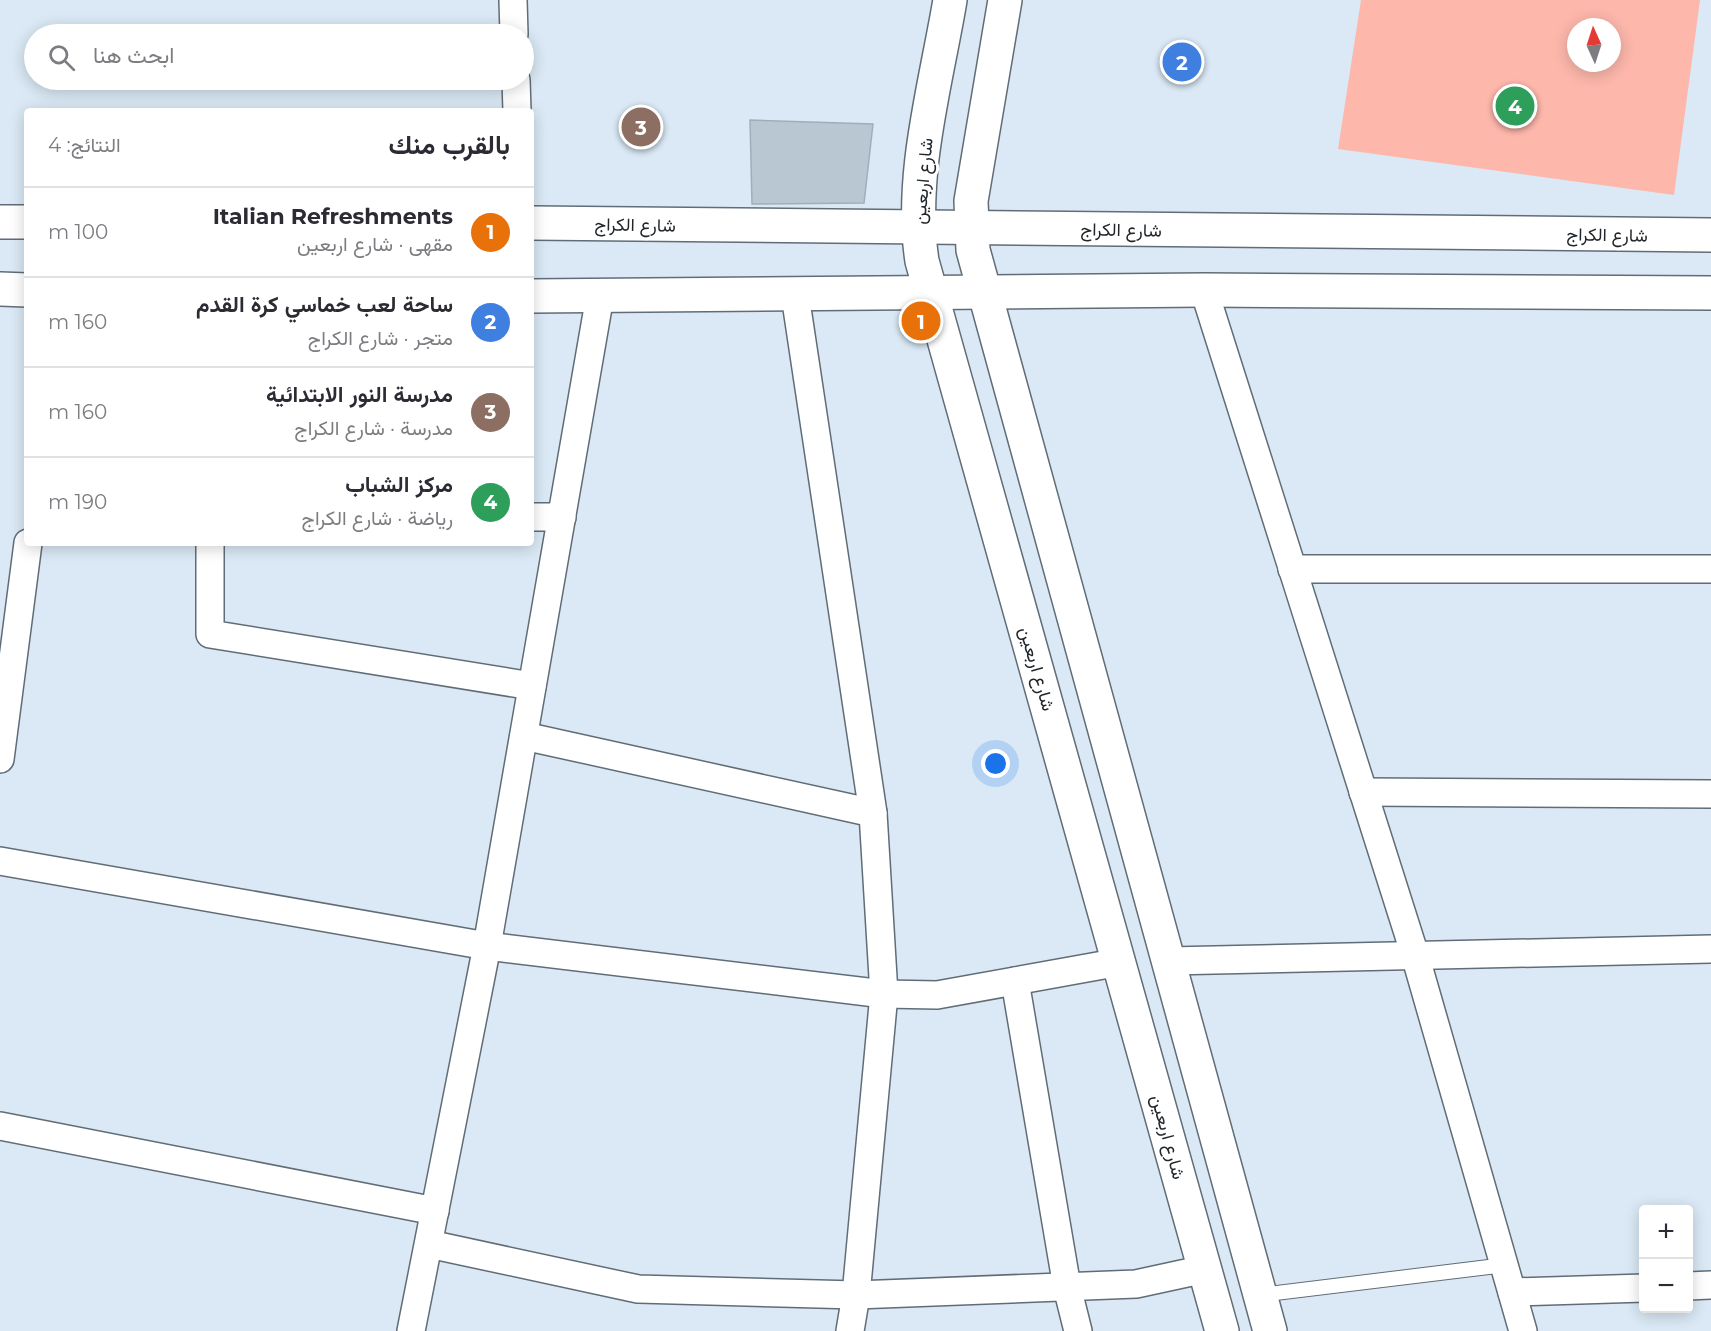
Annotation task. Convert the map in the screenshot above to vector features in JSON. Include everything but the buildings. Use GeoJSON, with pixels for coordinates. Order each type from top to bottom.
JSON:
{"type":"FeatureCollection","features":[{"type":"Feature","properties":{"kind":"main road","name":"شارع اربعين"},"geometry":{"type":"LineString","coordinates":[[950,0],[920,176],[917,228],[932,294],[1222,1331]]}},
{"type":"Feature","properties":{"kind":"main road"},"geometry":{"type":"LineString","coordinates":[[1005,0],[971,201],[970,229],[978,272],[986,293],[1270,1331]]}},
{"type":"Feature","properties":{"kind":"main road"},"geometry":{"type":"LineString","coordinates":[[0,222],[24,222]]}},
{"type":"Feature","properties":{"kind":"main road","name":"شارع الكراج"},"geometry":{"type":"LineString","coordinates":[[534,223],[1711,236]]}},
{"type":"Feature","properties":{"kind":"main road"},"geometry":{"type":"LineString","coordinates":[[0,289],[24,290]]}},
{"type":"Feature","properties":{"kind":"main road"},"geometry":{"type":"LineString","coordinates":[[534,296],[1204,290],[1711,293]]}},
{"type":"Feature","properties":{"kind":"main road"},"geometry":{"type":"LineString","coordinates":[[1173,1152],[1218,1141]]}},
{"type":"Feature","properties":{"kind":"street"},"geometry":{"type":"LineString","coordinates":[[513,0],[514,24]]}},
{"type":"Feature","properties":{"kind":"street"},"geometry":{"type":"LineString","coordinates":[[516,90],[517,108]]}},
{"type":"Feature","properties":{"kind":"street"},"geometry":{"type":"LineString","coordinates":[[1204,290],[1415,955],[1523,1331]]}},
{"type":"Feature","properties":{"kind":"street"},"geometry":{"type":"LineString","coordinates":[[795,295],[873,813],[885,994],[856,1295],[850,1331]]}},
{"type":"Feature","properties":{"kind":"street"},"geometry":{"type":"LineString","coordinates":[[411,1331],[487,946],[600,296]]}},
{"type":"Feature","properties":{"kind":"street"},"geometry":{"type":"LineString","coordinates":[[534,517],[562,518]]}},
{"type":"Feature","properties":{"kind":"street"},"geometry":{"type":"LineString","coordinates":[[0,759],[12,578],[27,546]]}},
{"type":"Feature","properties":{"kind":"street"},"geometry":{"type":"LineString","coordinates":[[210,546],[210,634],[532,686]]}},
{"type":"Feature","properties":{"kind":"street"},"geometry":{"type":"LineString","coordinates":[[1292,569],[1711,569]]}},
{"type":"Feature","properties":{"kind":"street"},"geometry":{"type":"LineString","coordinates":[[524,736],[873,813]]}},
{"type":"Feature","properties":{"kind":"street"},"geometry":{"type":"LineString","coordinates":[[1363,792],[1711,794]]}},
{"type":"Feature","properties":{"kind":"street"},"geometry":{"type":"LineString","coordinates":[[0,861],[487,946],[885,994],[937,995],[1120,962]]}},
{"type":"Feature","properties":{"kind":"street"},"geometry":{"type":"LineString","coordinates":[[1169,961],[1711,949]]}},
{"type":"Feature","properties":{"kind":"street"},"geometry":{"type":"LineString","coordinates":[[1015,981],[1067,1287],[1078,1331]]}},
{"type":"Feature","properties":{"kind":"street"},"geometry":{"type":"LineString","coordinates":[[0,1126],[435,1211]]}},
{"type":"Feature","properties":{"kind":"street"},"geometry":{"type":"LineString","coordinates":[[429,1244],[638,1289],[856,1295],[1136,1284],[1205,1269]]}},
{"type":"Feature","properties":{"kind":"street"},"geometry":{"type":"LineString","coordinates":[[1693,1286],[1711,1285]]}},
{"type":"Feature","properties":{"kind":"street"},"geometry":{"type":"LineString","coordinates":[[1512,1292],[1639,1288]]}},
{"type":"Feature","properties":{"kind":"lane"},"geometry":{"type":"LineString","coordinates":[[1260,1295],[1504,1265]]}},
{"type":"Feature","properties":{"kind":"shaded area"},"geometry":{"type":"Polygon","coordinates":[[[1361,0],[1700,0],[1674,195],[1338,149],[1361,0]]]}},
{"type":"Feature","properties":{"kind":"place","name":"ساحة لعب خماسي كرة القدم"},"geometry":{"type":"Point","coordinates":[1182,62]}},
{"type":"Feature","properties":{"kind":"place","name":"مركز الشباب"},"geometry":{"type":"Point","coordinates":[1515,106]}},
{"type":"Feature","properties":{"kind":"place","name":"مدرسة النور الابتدائية"},"geometry":{"type":"Point","coordinates":[641,127]}},
{"type":"Feature","properties":{"kind":"place","name":"Italian Refreshments"},"geometry":{"type":"Point","coordinates":[921,321]}}]}
